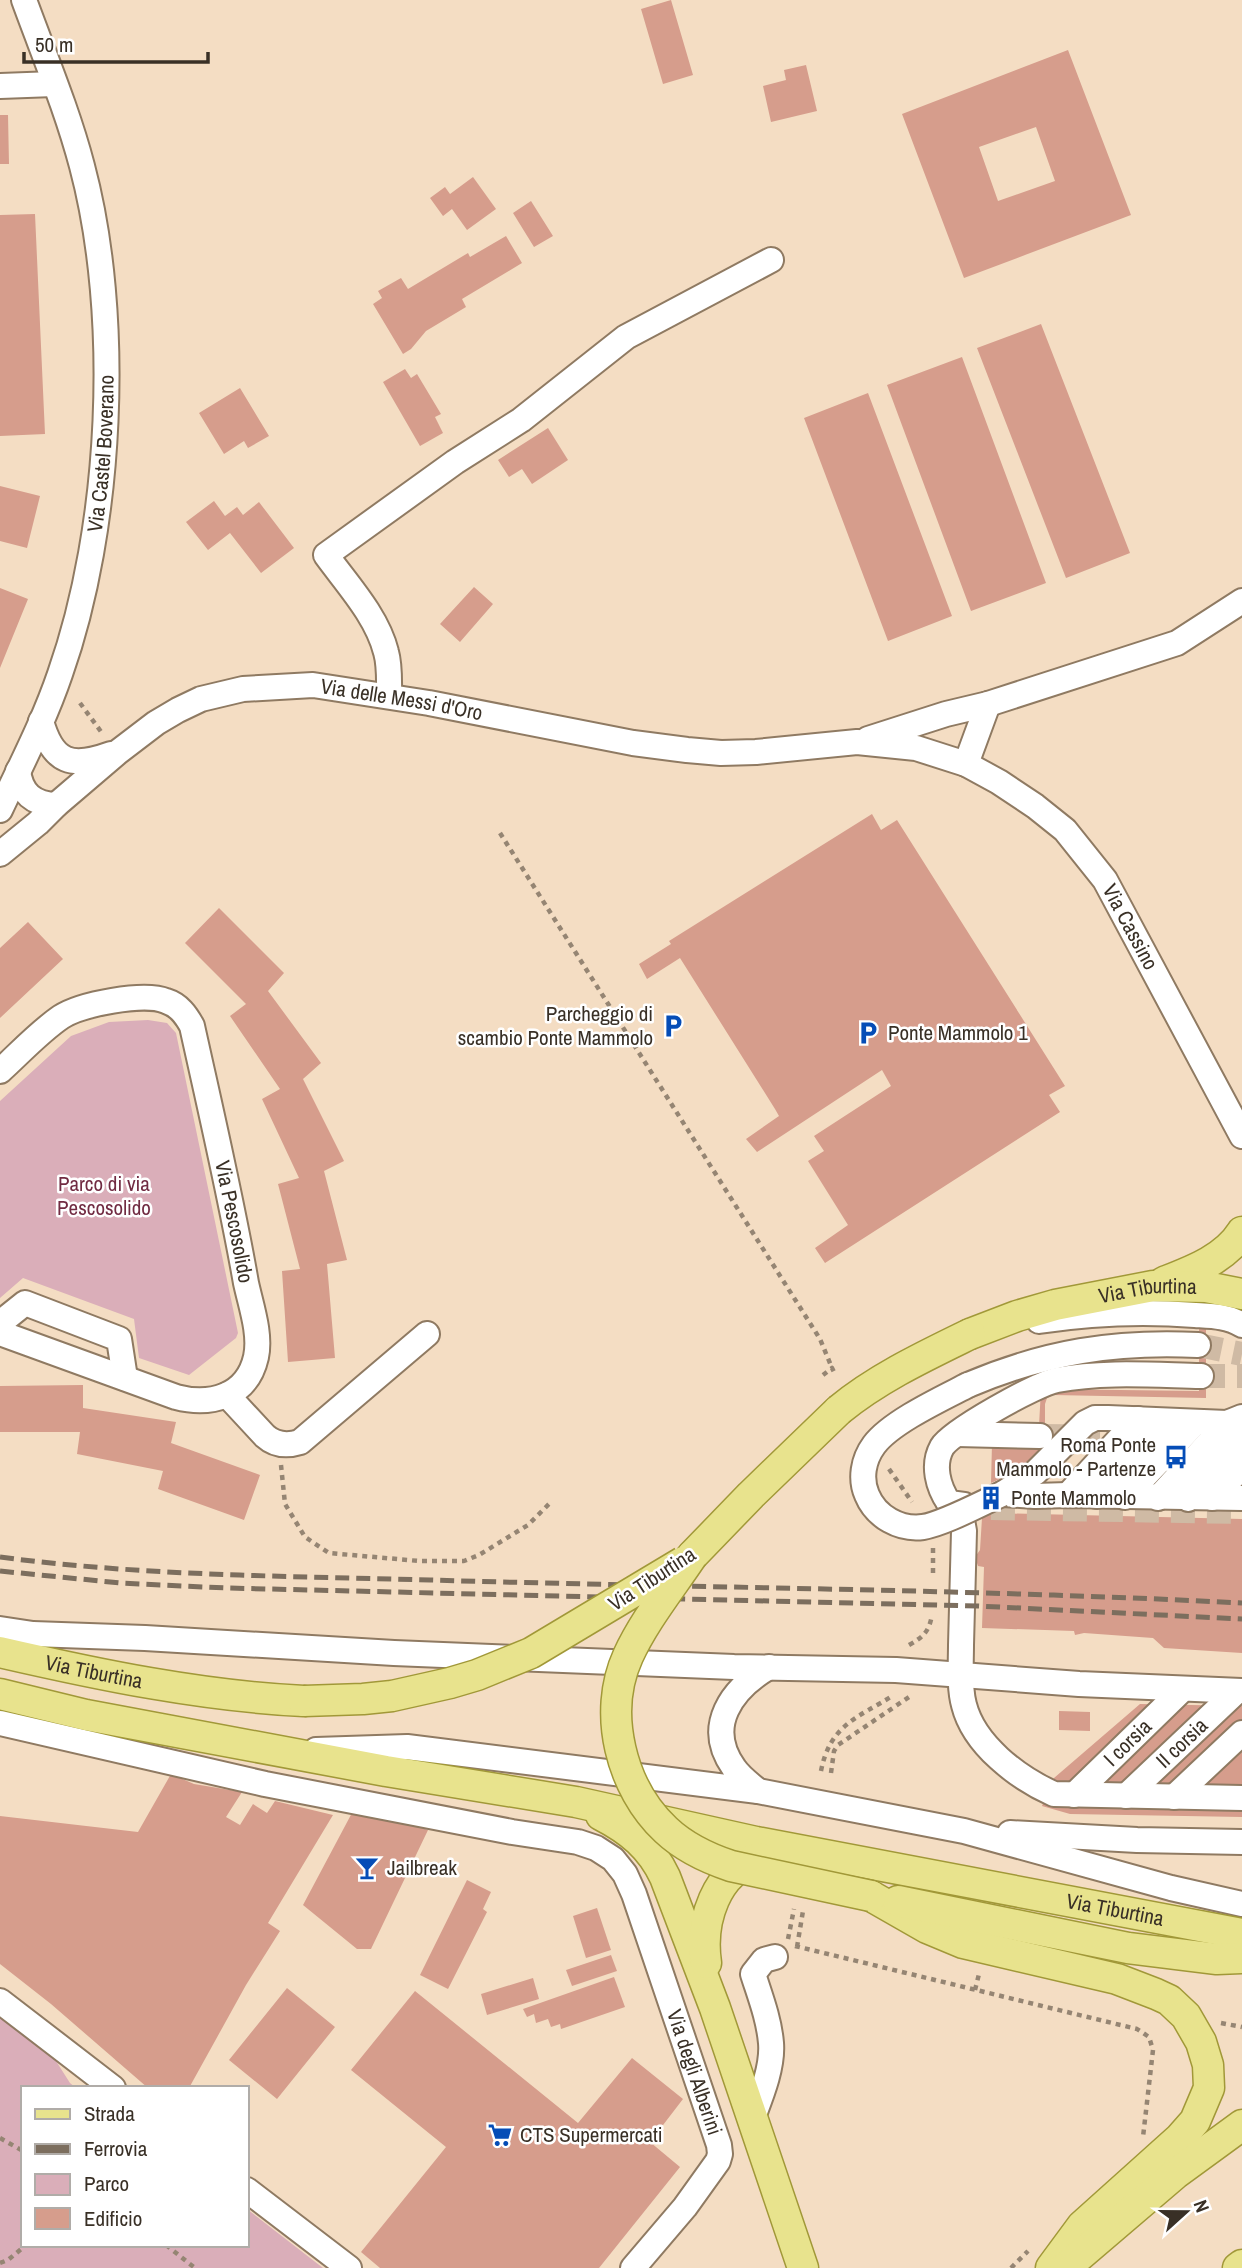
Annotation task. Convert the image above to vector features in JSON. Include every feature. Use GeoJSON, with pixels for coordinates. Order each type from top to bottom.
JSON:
{"type":"FeatureCollection","features":[{"type":"Feature","properties":{"kind":"main road"},"geometry":{"type":"LineString","coordinates":[[1153,1286],[1188,1273],[1214,1258],[1228,1249],[1242,1232]]}},
{"type":"Feature","properties":{"kind":"main road","name":"Via Tiburtina"},"geometry":{"type":"LineString","coordinates":[[0,1652],[175,1687],[245,1697],[304,1701],[363,1699],[392,1696],[450,1683],[531,1653],[692,1556],[816,1431],[851,1400],[911,1364],[970,1334],[1055,1305],[1153,1286],[1206,1287],[1241,1317]]}},
{"type":"Feature","properties":{"kind":"main road"},"geometry":{"type":"LineString","coordinates":[[692,1556],[638,1638],[623,1671],[617,1712],[622,1759],[634,1788],[666,1830],[696,1852],[731,1866],[1038,1931],[1128,1948],[1217,1959],[1242,1958]]}},
{"type":"Feature","properties":{"kind":"main road","name":"Via Tiburtina"},"geometry":{"type":"LineString","coordinates":[[0,1694],[86,1715],[386,1771],[576,1802],[810,1853],[1242,1934]]}},
{"type":"Feature","properties":{"kind":"main road"},"geometry":{"type":"LineString","coordinates":[[576,1802],[630,1831],[656,1860],[665,1877],[715,2008],[803,2268]]}},
{"type":"Feature","properties":{"kind":"main road"},"geometry":{"type":"LineString","coordinates":[[715,2008],[704,1949],[704,1932],[718,1892],[734,1871],[755,1859],[810,1853]]}},
{"type":"Feature","properties":{"kind":"main road"},"geometry":{"type":"LineString","coordinates":[[871,1896],[945,1937],[984,1949],[1131,1983],[1169,2000],[1186,2016],[1197,2034],[1205,2053],[1209,2076],[1206,2098],[1188,2129],[1082,2226],[1040,2259]]}},
{"type":"Feature","properties":{"kind":"main road"},"geometry":{"type":"LineString","coordinates":[[1065,2268],[1175,2174],[1242,2125]]}},
{"type":"Feature","properties":{"kind":"street","name":"Via Castel Boverano"},"geometry":{"type":"LineString","coordinates":[[0,810],[61,672],[89,566],[100,488],[106,388],[103,298],[96,232],[82,166],[24,0]]}},
{"type":"Feature","properties":{"kind":"street"},"geometry":{"type":"LineString","coordinates":[[0,86],[54,83]]}},
{"type":"Feature","properties":{"kind":"street"},"geometry":{"type":"LineString","coordinates":[[389,696],[387,652],[380,634],[372,618],[326,555],[455,462],[521,419],[626,337],[771,260]]}},
{"type":"Feature","properties":{"kind":"street"},"geometry":{"type":"LineString","coordinates":[[857,742],[988,704],[1177,643],[1242,601]]}},
{"type":"Feature","properties":{"kind":"street","name":"Via delle Messi d'Oro"},"geometry":{"type":"LineString","coordinates":[[0,854],[38,823],[113,745],[178,709],[221,693],[273,686],[313,685],[389,696],[633,743],[687,750],[756,752],[857,742]]}},
{"type":"Feature","properties":{"kind":"street"},"geometry":{"type":"LineString","coordinates":[[966,764],[988,704]]}},
{"type":"Feature","properties":{"kind":"street"},"geometry":{"type":"LineString","coordinates":[[933,753],[936,737],[946,714]]}},
{"type":"Feature","properties":{"kind":"street"},"geometry":{"type":"LineString","coordinates":[[41,721],[49,745],[68,760],[81,763],[113,745]]}},
{"type":"Feature","properties":{"kind":"street","name":"Via Cassino"},"geometry":{"type":"LineString","coordinates":[[857,742],[916,748],[966,764],[999,782],[1050,818],[1079,846],[1105,880],[1242,1136]]}},
{"type":"Feature","properties":{"kind":"street"},"geometry":{"type":"LineString","coordinates":[[18,771],[22,786],[30,797],[41,803],[56,805]]}},
{"type":"Feature","properties":{"kind":"street","name":"Via Pescosolido"},"geometry":{"type":"LineString","coordinates":[[0,1071],[59,1018],[82,1007],[108,1001],[155,998],[177,1006],[186,1015],[192,1026],[257,1340],[257,1356],[253,1367],[238,1388],[227,1395]]}},
{"type":"Feature","properties":{"kind":"street"},"geometry":{"type":"LineString","coordinates":[[0,1324],[25,1303],[119,1339],[125,1378]]}},
{"type":"Feature","properties":{"kind":"street"},"geometry":{"type":"LineString","coordinates":[[970,1334],[1034,1321],[1107,1314],[1165,1312],[1229,1319],[1241,1317]]}},
{"type":"Feature","properties":{"kind":"street"},"geometry":{"type":"LineString","coordinates":[[0,1333],[191,1401],[206,1401],[227,1395],[272,1442],[290,1446],[300,1442],[427,1334]]}},
{"type":"Feature","properties":{"kind":"street"},"geometry":{"type":"LineString","coordinates":[[1198,1345],[1144,1344],[1089,1349],[1031,1362],[968,1385],[924,1409],[875,1443],[864,1468],[864,1489],[875,1510],[886,1519],[919,1527],[996,1501],[1035,1473],[1085,1423],[1095,1418],[1196,1422],[1237,1427]]}},
{"type":"Feature","properties":{"kind":"street"},"geometry":{"type":"LineString","coordinates":[[1201,1376],[1127,1374],[1046,1382],[957,1434],[942,1447],[937,1467],[939,1487],[962,1520],[964,1531],[961,1676],[963,1703],[975,1731],[990,1749],[1023,1776],[1054,1794],[1174,1797],[1237,1793]]}},
{"type":"Feature","properties":{"kind":"street"},"geometry":{"type":"LineString","coordinates":[[1035,1496],[1108,1418]]}},
{"type":"Feature","properties":{"kind":"street"},"geometry":{"type":"LineString","coordinates":[[1068,1495],[1138,1419]]}},
{"type":"Feature","properties":{"kind":"street"},"geometry":{"type":"LineString","coordinates":[[1097,1496],[1168,1421]]}},
{"type":"Feature","properties":{"kind":"street"},"geometry":{"type":"LineString","coordinates":[[1125,1497],[1196,1422]]}},
{"type":"Feature","properties":{"kind":"street"},"geometry":{"type":"LineString","coordinates":[[1158,1497],[1237,1427]]}},
{"type":"Feature","properties":{"kind":"street"},"geometry":{"type":"LineString","coordinates":[[1200,1499],[1237,1427]]}},
{"type":"Feature","properties":{"kind":"street"},"geometry":{"type":"LineString","coordinates":[[957,1434],[1040,1436]]}},
{"type":"Feature","properties":{"kind":"street"},"geometry":{"type":"LineString","coordinates":[[1200,1499],[1242,1467]]}},
{"type":"Feature","properties":{"kind":"street"},"geometry":{"type":"LineString","coordinates":[[949,1503],[1068,1495],[1242,1498]]}},
{"type":"Feature","properties":{"kind":"street"},"geometry":{"type":"LineString","coordinates":[[0,1629],[33,1634],[408,1654],[897,1670],[1239,1691]]}},
{"type":"Feature","properties":{"kind":"street"},"geometry":{"type":"LineString","coordinates":[[758,1791],[736,1771],[729,1759],[723,1744],[723,1724],[730,1700],[738,1689],[769,1667]]}},
{"type":"Feature","properties":{"kind":"street","name":"I corsia"},"geometry":{"type":"LineString","coordinates":[[1074,1795],[1184,1689]]}},
{"type":"Feature","properties":{"kind":"street","name":"II corsia"},"geometry":{"type":"LineString","coordinates":[[1126,1796],[1239,1691]]}},
{"type":"Feature","properties":{"kind":"street","name":"Via degli Alberini"},"geometry":{"type":"LineString","coordinates":[[0,1723],[265,1784],[512,1832],[578,1842],[596,1848],[613,1859],[625,1874],[634,1894],[720,2154],[718,2161],[693,2196],[633,2268]]}},
{"type":"Feature","properties":{"kind":"street"},"geometry":{"type":"LineString","coordinates":[[1174,1797],[1242,1733]]}},
{"type":"Feature","properties":{"kind":"street"},"geometry":{"type":"LineString","coordinates":[[281,1751],[407,1747],[758,1791],[964,1831],[1171,1888],[1242,1904]]}},
{"type":"Feature","properties":{"kind":"street"},"geometry":{"type":"LineString","coordinates":[[964,1831],[1242,1842]]}},
{"type":"Feature","properties":{"kind":"street"},"geometry":{"type":"LineString","coordinates":[[753,2118],[766,2083],[771,2044],[766,2013],[753,1974],[764,1960],[787,1950]]}},
{"type":"Feature","properties":{"kind":"street"},"geometry":{"type":"LineString","coordinates":[[0,2001],[110,2086]]}},
{"type":"Feature","properties":{"kind":"street"},"geometry":{"type":"LineString","coordinates":[[248,2191],[349,2268]]}},
{"type":"Feature","properties":{"kind":"path"},"geometry":{"type":"LineString","coordinates":[[80,703],[113,745]]}},
{"type":"Feature","properties":{"kind":"path"},"geometry":{"type":"LineString","coordinates":[[500,833],[820,1339],[835,1374]]}},
{"type":"Feature","properties":{"kind":"path"},"geometry":{"type":"LineString","coordinates":[[823,1375],[832,1368]]}},
{"type":"Feature","properties":{"kind":"path"},"geometry":{"type":"LineString","coordinates":[[280,1444],[285,1504],[305,1537],[329,1553],[419,1562],[464,1561],[479,1555],[528,1525],[552,1501]]}},
{"type":"Feature","properties":{"kind":"path"},"geometry":{"type":"LineString","coordinates":[[883,1460],[912,1503]]}},
{"type":"Feature","properties":{"kind":"path"},"geometry":{"type":"LineString","coordinates":[[932,1544],[933,1578]]}},
{"type":"Feature","properties":{"kind":"path"},"geometry":{"type":"LineString","coordinates":[[907,1646],[924,1637],[930,1628],[932,1615]]}},
{"type":"Feature","properties":{"kind":"path"},"geometry":{"type":"LineString","coordinates":[[821,1771],[830,1742],[839,1731],[898,1693]]}},
{"type":"Feature","properties":{"kind":"path"},"geometry":{"type":"LineString","coordinates":[[831,1773],[834,1751],[838,1745],[909,1697]]}},
{"type":"Feature","properties":{"kind":"path"},"geometry":{"type":"LineString","coordinates":[[787,1950],[794,1909]]}},
{"type":"Feature","properties":{"kind":"path"},"geometry":{"type":"LineString","coordinates":[[787,1950],[803,1911]]}},
{"type":"Feature","properties":{"kind":"path"},"geometry":{"type":"LineString","coordinates":[[787,1950],[1137,2029],[1149,2037],[1153,2050],[1142,2139]]}},
{"type":"Feature","properties":{"kind":"path"},"geometry":{"type":"LineString","coordinates":[[1216,2022],[1242,2027]]}},
{"type":"Feature","properties":{"kind":"path"},"geometry":{"type":"LineString","coordinates":[[0,2138],[21,2150]]}},
{"type":"Feature","properties":{"kind":"path"},"geometry":{"type":"LineString","coordinates":[[0,2263],[24,2247]]}},
{"type":"Feature","properties":{"kind":"path"},"geometry":{"type":"LineString","coordinates":[[168,2247],[194,2268]]}},
{"type":"Feature","properties":{"kind":"path"},"geometry":{"type":"LineString","coordinates":[[1011,2268],[1040,2259]]}},
{"type":"Feature","properties":{"kind":"green space","name":"Parco di via Pescosolido"},"geometry":{"type":"Polygon","coordinates":[[[148,1020],[167,1023],[176,1033],[238,1333],[236,1338],[189,1375],[139,1358],[134,1319],[23,1278],[0,1298],[0,1101],[71,1036],[109,1022],[148,1020]]]}},
{"type":"Feature","properties":{"kind":"green space"},"geometry":{"type":"Polygon","coordinates":[[[0,2016],[56,2061],[74,2086],[21,2086],[21,2247],[248,2247],[248,2210],[323,2268],[0,2268],[0,2016]]]}},
{"type":"Feature","properties":{"kind":"building"},"geometry":{"type":"Polygon","coordinates":[[[671,0],[693,75],[663,84],[641,9],[671,0]]]}},
{"type":"Feature","properties":{"kind":"building"},"geometry":{"type":"Polygon","coordinates":[[[1068,50],[1131,215],[964,278],[902,114],[1068,50]],[[1036,127],[979,147],[998,201],[1055,181],[1036,127]]]}},
{"type":"Feature","properties":{"kind":"building"},"geometry":{"type":"Polygon","coordinates":[[[806,65],[817,111],[771,122],[763,86],[786,80],[784,70],[806,65]]]}},
{"type":"Feature","properties":{"kind":"building"},"geometry":{"type":"Polygon","coordinates":[[[0,115],[8,115],[9,164],[0,164],[0,115]]]}},
{"type":"Feature","properties":{"kind":"building"},"geometry":{"type":"Polygon","coordinates":[[[473,177],[496,209],[467,230],[452,209],[443,216],[430,198],[445,187],[450,194],[473,177]]]}},
{"type":"Feature","properties":{"kind":"building"},"geometry":{"type":"Polygon","coordinates":[[[531,201],[553,236],[534,247],[513,213],[531,201]]]}},
{"type":"Feature","properties":{"kind":"building"},"geometry":{"type":"Polygon","coordinates":[[[35,214],[45,434],[0,436],[0,215],[35,214]]]}},
{"type":"Feature","properties":{"kind":"building"},"geometry":{"type":"Polygon","coordinates":[[[506,236],[522,263],[462,299],[466,307],[426,331],[411,349],[403,354],[373,304],[382,298],[378,291],[401,278],[408,289],[468,253],[470,257],[506,236]]]}},
{"type":"Feature","properties":{"kind":"building"},"geometry":{"type":"Polygon","coordinates":[[[1041,324],[1130,553],[1066,578],[977,348],[1041,324]]]}},
{"type":"Feature","properties":{"kind":"building"},"geometry":{"type":"Polygon","coordinates":[[[962,357],[1046,583],[971,611],[887,385],[962,357]]]}},
{"type":"Feature","properties":{"kind":"building"},"geometry":{"type":"Polygon","coordinates":[[[405,369],[411,378],[417,374],[441,414],[435,417],[443,433],[420,446],[383,382],[405,369]]]}},
{"type":"Feature","properties":{"kind":"building"},"geometry":{"type":"Polygon","coordinates":[[[240,388],[269,436],[248,448],[244,441],[224,454],[199,413],[240,388]]]}},
{"type":"Feature","properties":{"kind":"building"},"geometry":{"type":"Polygon","coordinates":[[[868,393],[952,616],[888,641],[804,418],[868,393]]]}},
{"type":"Feature","properties":{"kind":"building"},"geometry":{"type":"Polygon","coordinates":[[[548,428],[568,460],[532,484],[522,469],[509,477],[498,460],[548,428]]]}},
{"type":"Feature","properties":{"kind":"building"},"geometry":{"type":"Polygon","coordinates":[[[0,486],[40,496],[27,548],[0,541],[0,486]]]}},
{"type":"Feature","properties":{"kind":"building"},"geometry":{"type":"Polygon","coordinates":[[[214,501],[225,516],[237,507],[243,515],[259,502],[294,548],[261,573],[230,533],[208,550],[186,522],[214,501]]]}},
{"type":"Feature","properties":{"kind":"building"},"geometry":{"type":"Polygon","coordinates":[[[474,587],[493,604],[460,642],[440,624],[474,587]]]}},
{"type":"Feature","properties":{"kind":"building"},"geometry":{"type":"Polygon","coordinates":[[[0,588],[28,599],[0,668],[0,588]]]}},
{"type":"Feature","properties":{"kind":"building"},"geometry":{"type":"Polygon","coordinates":[[[872,814],[881,830],[897,820],[1065,1086],[1049,1095],[1060,1112],[825,1263],[815,1248],[848,1225],[808,1161],[824,1151],[814,1136],[891,1086],[882,1070],[757,1152],[746,1139],[779,1116],[775,1109],[680,958],[647,979],[639,964],[671,944],[669,941],[872,814]]]}},
{"type":"Feature","properties":{"kind":"building"},"geometry":{"type":"Polygon","coordinates":[[[219,908],[284,973],[268,991],[321,1063],[303,1079],[344,1161],[324,1171],[347,1260],[327,1264],[335,1358],[288,1362],[282,1271],[300,1269],[278,1184],[299,1178],[262,1099],[280,1089],[230,1016],[246,1004],[185,943],[219,908]]]}},
{"type":"Feature","properties":{"kind":"building"},"geometry":{"type":"Polygon","coordinates":[[[28,922],[63,959],[0,1018],[0,948],[28,922]]]}},
{"type":"Feature","properties":{"kind":"building"},"geometry":{"type":"Polygon","coordinates":[[[1199,1326],[1206,1326],[1206,1398],[1053,1395],[1047,1398],[1045,1404],[1045,1442],[1039,1454],[1021,1469],[991,1483],[992,1444],[1038,1444],[1041,1389],[1199,1391],[1199,1326]]]}},
{"type":"Feature","properties":{"kind":"building"},"geometry":{"type":"Polygon","coordinates":[[[83,1385],[83,1408],[176,1422],[171,1443],[260,1475],[244,1520],[158,1489],[163,1471],[77,1454],[80,1432],[0,1432],[0,1386],[83,1385]]]}},
{"type":"Feature","properties":{"kind":"building","name":"Ponte Mammolo"},"geometry":{"type":"Polygon","coordinates":[[[990,1513],[1242,1519],[1242,1653],[1164,1648],[1153,1638],[1084,1633],[1075,1635],[1074,1631],[982,1628],[984,1567],[978,1566],[975,1557],[980,1550],[982,1518],[990,1513]]]}},
{"type":"Feature","properties":{"kind":"building"},"geometry":{"type":"Polygon","coordinates":[[[1140,1704],[1242,1706],[1242,1817],[1070,1814],[1042,1806],[1054,1778],[1140,1704]]]}},
{"type":"Feature","properties":{"kind":"building"},"geometry":{"type":"Polygon","coordinates":[[[1059,1711],[1090,1712],[1090,1731],[1059,1730],[1059,1711]]]}},
{"type":"Feature","properties":{"kind":"building"},"geometry":{"type":"Polygon","coordinates":[[[171,1774],[194,1784],[242,1792],[226,1817],[240,1825],[253,1804],[267,1813],[275,1801],[333,1815],[268,1923],[280,1931],[246,1985],[190,2086],[146,2086],[0,1964],[0,1816],[138,1832],[171,1774]]]}},
{"type":"Feature","properties":{"kind":"building","name":"Jailbreak"},"geometry":{"type":"Polygon","coordinates":[[[353,1811],[392,1817],[428,1830],[371,1949],[357,1949],[303,1905],[353,1811]]]}},
{"type":"Feature","properties":{"kind":"building"},"geometry":{"type":"Polygon","coordinates":[[[467,1880],[491,1892],[483,1909],[487,1912],[448,1989],[420,1975],[467,1880]]]}},
{"type":"Feature","properties":{"kind":"building"},"geometry":{"type":"Polygon","coordinates":[[[597,1908],[611,1950],[586,1958],[573,1916],[597,1908]]]}},
{"type":"Feature","properties":{"kind":"building"},"geometry":{"type":"Polygon","coordinates":[[[611,1955],[617,1971],[572,1986],[566,1970],[611,1955]]]}},
{"type":"Feature","properties":{"kind":"building"},"geometry":{"type":"Polygon","coordinates":[[[614,1977],[625,2007],[561,2029],[560,2024],[551,2027],[548,2019],[536,2023],[534,2014],[527,2017],[523,2009],[614,1977]]]}},
{"type":"Feature","properties":{"kind":"building"},"geometry":{"type":"Polygon","coordinates":[[[533,1978],[539,1999],[487,2015],[481,1994],[533,1978]]]}},
{"type":"Feature","properties":{"kind":"building"},"geometry":{"type":"Polygon","coordinates":[[[287,1988],[335,2027],[277,2099],[229,2060],[287,1988]]]}},
{"type":"Feature","properties":{"kind":"building"},"geometry":{"type":"Polygon","coordinates":[[[415,1991],[578,2123],[632,2058],[683,2099],[650,2142],[680,2167],[599,2268],[380,2268],[361,2252],[446,2147],[351,2070],[415,1991]]]}},
{"type":"Feature","properties":{"kind":"tunnel"},"geometry":{"type":"LineString","coordinates":[[1198,1345],[1242,1354]]}},
{"type":"Feature","properties":{"kind":"tunnel"},"geometry":{"type":"LineString","coordinates":[[1201,1376],[1242,1376]]}},
{"type":"Feature","properties":{"kind":"tunnel"},"geometry":{"type":"LineString","coordinates":[[1040,1436],[1136,1437]]}},
{"type":"Feature","properties":{"kind":"tunnel"},"geometry":{"type":"LineString","coordinates":[[991,1508],[1242,1512]]}},
{"type":"Feature","properties":{"kind":"railway"},"geometry":{"type":"LineString","coordinates":[[0,1557],[107,1568],[215,1574],[938,1592],[1242,1603]]}},
{"type":"Feature","properties":{"kind":"railway"},"geometry":{"type":"LineString","coordinates":[[0,1571],[120,1583],[226,1588],[978,1606],[1242,1619]]}},
{"type":"Feature","properties":{"kind":"place","name":"Parcheggio di scambio Ponte Mammolo"},"geometry":{"type":"Point","coordinates":[673,1026]}},
{"type":"Feature","properties":{"kind":"place","name":"Ponte Mammolo 1"},"geometry":{"type":"Point","coordinates":[868,1033]}},
{"type":"Feature","properties":{"kind":"place","name":"Roma Ponte Mammolo - Partenze"},"geometry":{"type":"Point","coordinates":[1176,1457]}},
{"type":"Feature","properties":{"kind":"place","name":"Ponte Mammolo"},"geometry":{"type":"Point","coordinates":[991,1498]}},
{"type":"Feature","properties":{"kind":"place","name":"Jailbreak"},"geometry":{"type":"Point","coordinates":[367,1868]}},
{"type":"Feature","properties":{"kind":"place","name":"CTS Supermercati"},"geometry":{"type":"Point","coordinates":[500,2135]}}]}
